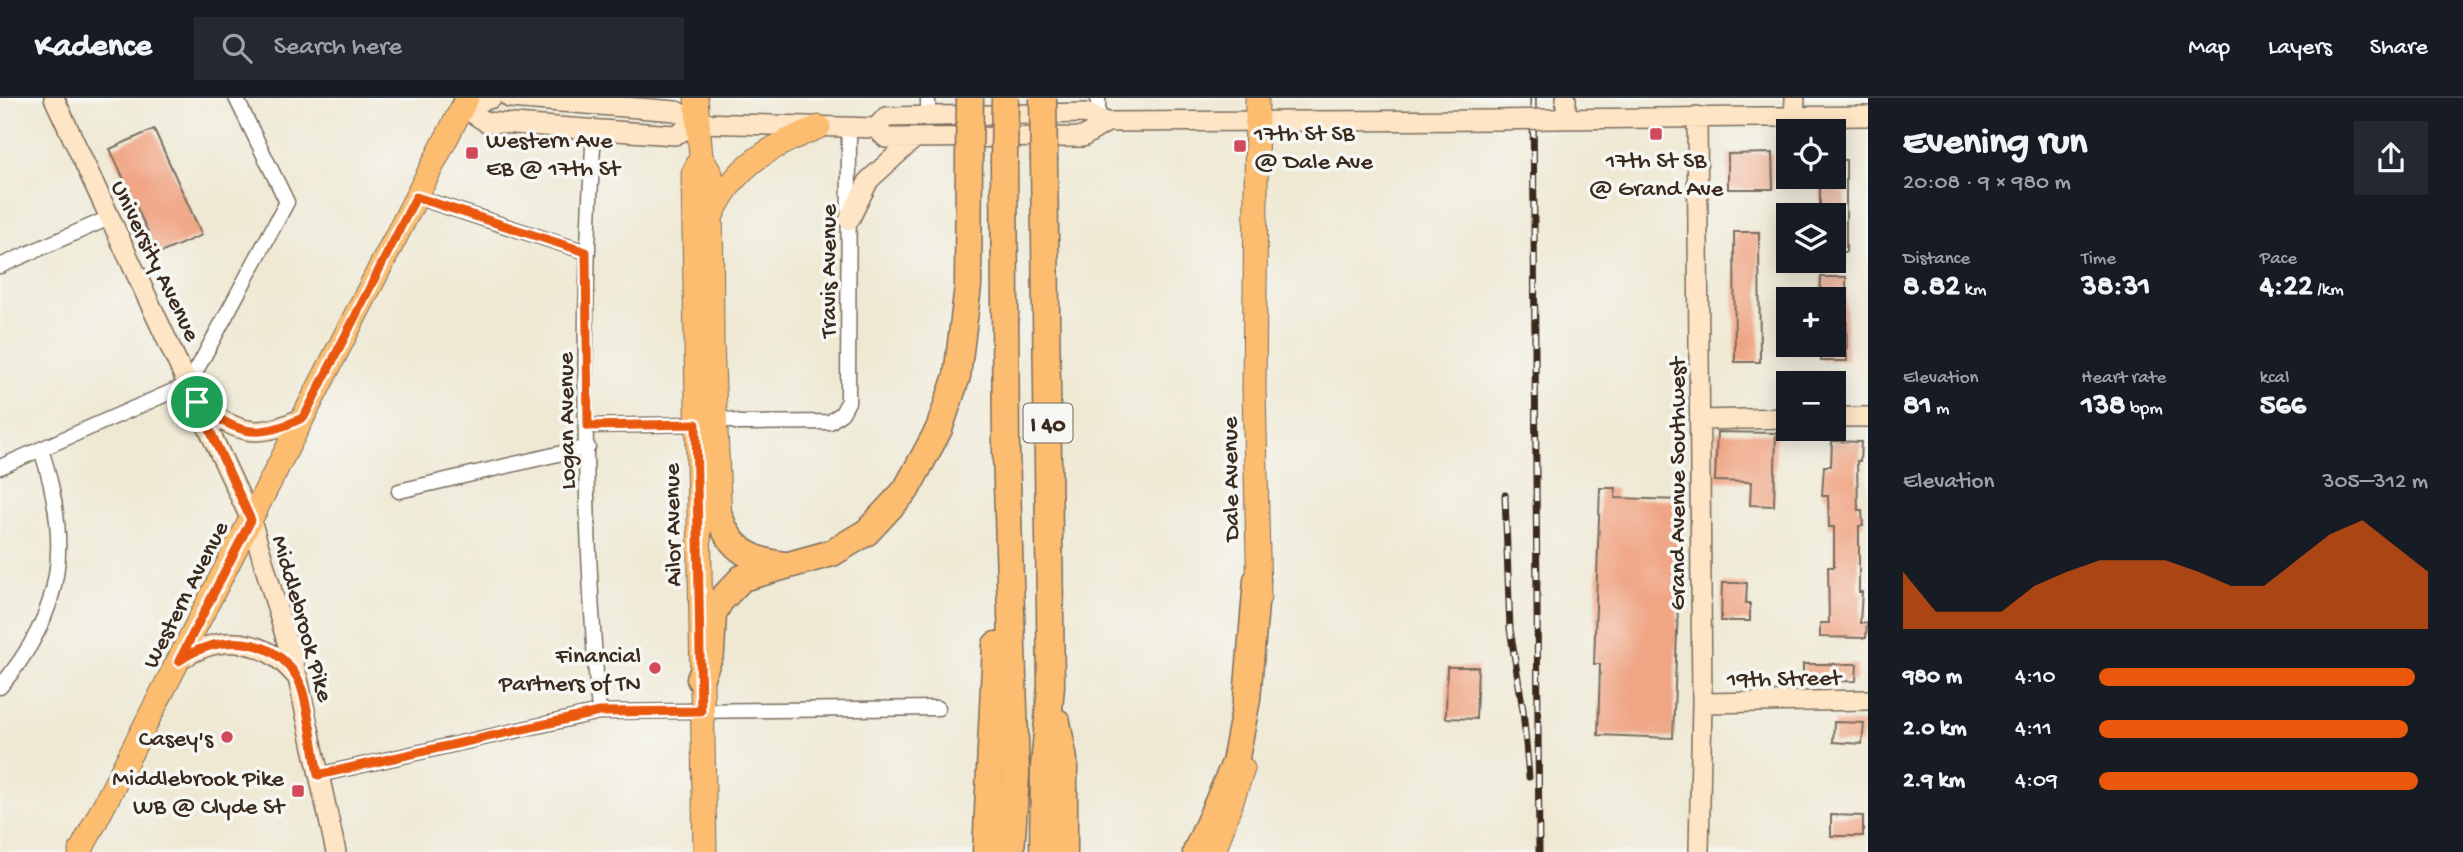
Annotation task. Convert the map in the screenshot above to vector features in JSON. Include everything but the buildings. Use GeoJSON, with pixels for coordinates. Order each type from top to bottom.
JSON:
{"type":"FeatureCollection","features":[{"type":"Feature","properties":{"kind":"highway"},"geometry":{"type":"LineString","coordinates":[[700,679],[711,652],[713,614],[720,601],[742,578],[832,553],[867,532],[906,490],[939,429],[957,376],[968,286],[970,98]]}},
{"type":"Feature","properties":{"kind":"highway","name":"I 40"},"geometry":{"type":"LineString","coordinates":[[1005,98],[1006,452],[1016,774],[1011,852]]}},
{"type":"Feature","properties":{"kind":"highway","name":"I 40"},"geometry":{"type":"LineString","coordinates":[[1043,98],[1051,686],[1044,767],[1044,852]]}},
{"type":"Feature","properties":{"kind":"highway"},"geometry":{"type":"LineString","coordinates":[[986,852],[1006,452]]}},
{"type":"Feature","properties":{"kind":"highway"},"geometry":{"type":"LineString","coordinates":[[720,518],[726,537],[745,554],[762,562],[789,565]]}},
{"type":"Feature","properties":{"kind":"highway"},"geometry":{"type":"LineString","coordinates":[[1196,852],[1235,763],[1247,699],[1257,580]]}},
{"type":"Feature","properties":{"kind":"highway"},"geometry":{"type":"LineString","coordinates":[[1051,686],[1064,760],[1064,852]]}},
{"type":"Feature","properties":{"kind":"main road","name":"University Avenue"},"geometry":{"type":"LineString","coordinates":[[54,98],[251,520]]}},
{"type":"Feature","properties":{"kind":"main road"},"geometry":{"type":"LineString","coordinates":[[465,102],[492,98]]}},
{"type":"Feature","properties":{"kind":"main road"},"geometry":{"type":"LineString","coordinates":[[510,98],[676,111],[699,123],[876,128],[886,138],[1083,137],[1102,120]]}},
{"type":"Feature","properties":{"kind":"main road","name":"Ailor Avenue"},"geometry":{"type":"LineString","coordinates":[[696,98],[701,157],[711,174],[700,679],[705,852]]}},
{"type":"Feature","properties":{"kind":"main road","name":"Dale Avenue"},"geometry":{"type":"LineString","coordinates":[[1214,852],[1245,764],[1253,725],[1262,623],[1257,580],[1258,98]]}},
{"type":"Feature","properties":{"kind":"main road"},"geometry":{"type":"LineString","coordinates":[[1559,118],[1566,98]]}},
{"type":"Feature","properties":{"kind":"main road"},"geometry":{"type":"LineString","coordinates":[[1794,119],[1795,98]]}},
{"type":"Feature","properties":{"kind":"main road"},"geometry":{"type":"LineString","coordinates":[[465,102],[486,122],[675,135],[699,123]]}},
{"type":"Feature","properties":{"kind":"main road","name":"Western Avenue"},"geometry":{"type":"LineString","coordinates":[[80,852],[465,102]]}},
{"type":"Feature","properties":{"kind":"main road"},"geometry":{"type":"LineString","coordinates":[[876,128],[886,117],[928,107],[1085,113],[1102,120],[1256,122],[1697,116],[1794,119],[1868,116]]}},
{"type":"Feature","properties":{"kind":"main road","name":"Grand Avenue Southwest"},"geometry":{"type":"LineString","coordinates":[[1697,116],[1702,703],[1699,852]]}},
{"type":"Feature","properties":{"kind":"main road"},"geometry":{"type":"LineString","coordinates":[[711,216],[723,191],[748,163],[778,144],[820,127]]}},
{"type":"Feature","properties":{"kind":"main road"},"geometry":{"type":"LineString","coordinates":[[849,220],[869,180],[915,138]]}},
{"type":"Feature","properties":{"kind":"main road","name":"Ailor Avenue"},"geometry":{"type":"LineString","coordinates":[[701,157],[693,174],[705,420],[720,518]]}},
{"type":"Feature","properties":{"kind":"main road"},"geometry":{"type":"LineString","coordinates":[[197,402],[226,424],[244,431],[272,430],[304,417]]}},
{"type":"Feature","properties":{"kind":"main road"},"geometry":{"type":"LineString","coordinates":[[1846,417],[1868,417]]}},
{"type":"Feature","properties":{"kind":"main road"},"geometry":{"type":"LineString","coordinates":[[1700,420],[1776,418]]}},
{"type":"Feature","properties":{"kind":"main road","name":"Middlebrook Pike"},"geometry":{"type":"LineString","coordinates":[[251,520],[298,679],[336,852]]}},
{"type":"Feature","properties":{"kind":"main road"},"geometry":{"type":"LineString","coordinates":[[179,661],[213,644],[248,642],[272,653],[298,679]]}},
{"type":"Feature","properties":{"kind":"main road","name":"19th Street"},"geometry":{"type":"LineString","coordinates":[[1702,703],[1868,700]]}},
{"type":"Feature","properties":{"kind":"street"},"geometry":{"type":"LineString","coordinates":[[0,467],[189,383],[287,202],[236,98]]}},
{"type":"Feature","properties":{"kind":"street"},"geometry":{"type":"LineString","coordinates":[[1098,98],[1102,120]]}},
{"type":"Feature","properties":{"kind":"street","name":"Travis Avenue"},"geometry":{"type":"LineString","coordinates":[[705,420],[739,423],[830,422],[842,413],[848,402],[849,128]]}},
{"type":"Feature","properties":{"kind":"street","name":"Logan Avenue"},"geometry":{"type":"LineString","coordinates":[[594,130],[586,252],[592,629],[599,712]]}},
{"type":"Feature","properties":{"kind":"street"},"geometry":{"type":"LineString","coordinates":[[416,197],[586,252]]}},
{"type":"Feature","properties":{"kind":"street"},"geometry":{"type":"LineString","coordinates":[[0,266],[108,218]]}},
{"type":"Feature","properties":{"kind":"street"},"geometry":{"type":"LineString","coordinates":[[588,426],[705,420]]}},
{"type":"Feature","properties":{"kind":"street"},"geometry":{"type":"LineString","coordinates":[[399,491],[588,447]]}},
{"type":"Feature","properties":{"kind":"street"},"geometry":{"type":"LineString","coordinates":[[0,687],[39,631],[53,596],[60,562],[54,488],[41,449]]}},
{"type":"Feature","properties":{"kind":"street"},"geometry":{"type":"LineString","coordinates":[[318,775],[599,712],[939,708]]}},
{"type":"Feature","properties":{"kind":"railway"},"geometry":{"type":"LineString","coordinates":[[1533,98],[1539,852]]}},
{"type":"Feature","properties":{"kind":"railway"},"geometry":{"type":"LineString","coordinates":[[1505,495],[1510,629],[1523,710],[1529,777]]}},
{"type":"Feature","properties":{"kind":"place","name":"17th St SB @ Grand Ave"},"geometry":{"type":"Point","coordinates":[1656,134]}},
{"type":"Feature","properties":{"kind":"place","name":"17th St SB @ Dale Ave"},"geometry":{"type":"Point","coordinates":[1240,146]}},
{"type":"Feature","properties":{"kind":"place","name":"Western Ave EB @ 17th St"},"geometry":{"type":"Point","coordinates":[472,153]}},
{"type":"Feature","properties":{"kind":"place","name":"Financial Partners of TN"},"geometry":{"type":"Point","coordinates":[655,668]}},
{"type":"Feature","properties":{"kind":"place","name":"Casey's"},"geometry":{"type":"Point","coordinates":[227,737]}},
{"type":"Feature","properties":{"kind":"place","name":"Middlebrook Pike WB @ Clyde St"},"geometry":{"type":"Point","coordinates":[298,791]}},
{"type":"Feature","properties":{"kind":"route"},"geometry":{"type":"LineString","coordinates":[[416,197],[586,252],[588,426],[696,424],[701,711],[599,712],[318,775],[298,679],[281,660],[248,642],[226,642],[200,649],[179,661],[251,520],[197,402],[226,424],[244,431],[272,430],[304,417],[416,197]]}}]}
